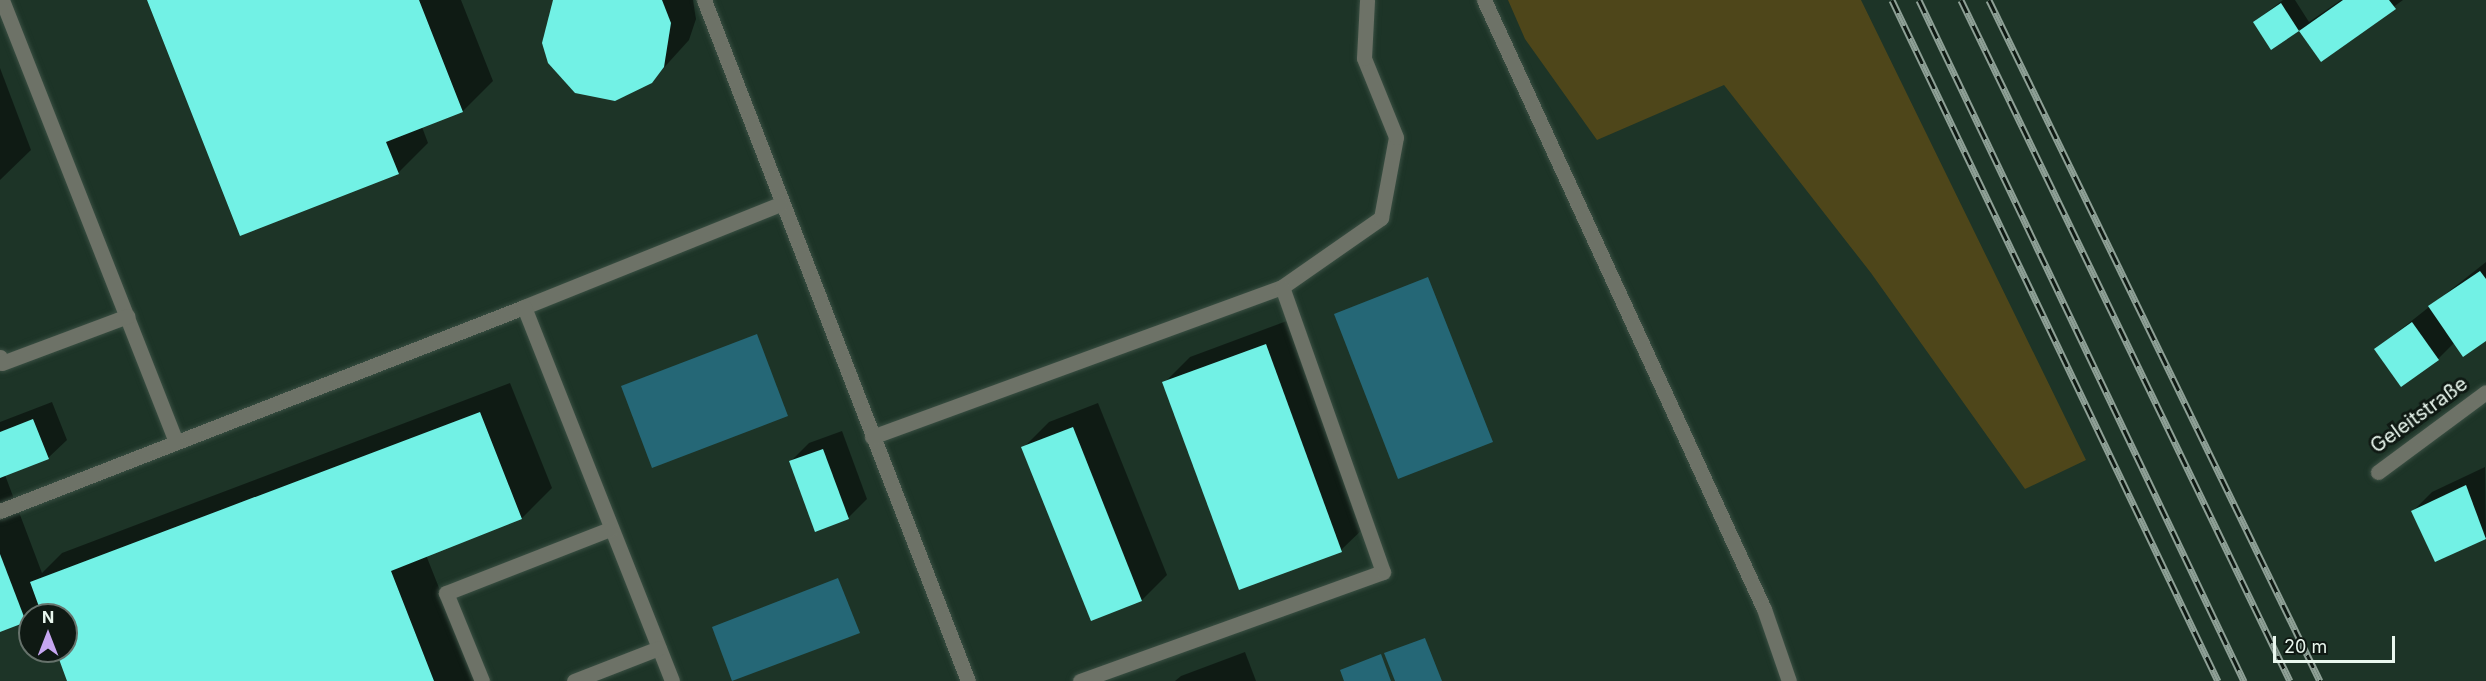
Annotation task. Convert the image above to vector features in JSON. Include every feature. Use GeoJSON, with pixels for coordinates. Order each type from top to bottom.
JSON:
{"type":"FeatureCollection","features":[{"type":"Feature","properties":{"kind":"street"},"geometry":{"type":"LineString","coordinates":[[2,0],[176,442]]}},
{"type":"Feature","properties":{"kind":"street"},"geometry":{"type":"LineString","coordinates":[[704,0],[780,204],[968,681]]}},
{"type":"Feature","properties":{"kind":"street"},"geometry":{"type":"LineString","coordinates":[[872,437],[1282,287],[1381,218],[1396,137],[1364,58],[1367,0]]}},
{"type":"Feature","properties":{"kind":"street"},"geometry":{"type":"LineString","coordinates":[[1484,0],[1764,609],[1789,681]]}},
{"type":"Feature","properties":{"kind":"street"},"geometry":{"type":"LineString","coordinates":[[0,511],[524,307],[780,204]]}},
{"type":"Feature","properties":{"kind":"street"},"geometry":{"type":"LineString","coordinates":[[1080,681],[1383,572],[1282,287]]}},
{"type":"Feature","properties":{"kind":"street"},"geometry":{"type":"LineString","coordinates":[[524,307],[672,681]]}},
{"type":"Feature","properties":{"kind":"street"},"geometry":{"type":"LineString","coordinates":[[0,357],[2,363],[128,316]]}},
{"type":"Feature","properties":{"kind":"street","name":"Geleitstraße"},"geometry":{"type":"LineString","coordinates":[[2378,472],[2486,392]]}},
{"type":"Feature","properties":{"kind":"street"},"geometry":{"type":"LineString","coordinates":[[482,681],[446,592],[610,529]]}},
{"type":"Feature","properties":{"kind":"street"},"geometry":{"type":"LineString","coordinates":[[573,681],[659,648]]}},
{"type":"Feature","properties":{"kind":"shaded area"},"geometry":{"type":"Polygon","coordinates":[[[1508,0],[1861,0],[2086,460],[2025,489],[1871,273],[1724,85],[1597,140],[1525,39],[1508,0]]]}},
{"type":"Feature","properties":{"kind":"water"},"geometry":{"type":"Polygon","coordinates":[[[1428,277],[1493,442],[1398,479],[1334,314],[1428,277]]]}},
{"type":"Feature","properties":{"kind":"water"},"geometry":{"type":"Polygon","coordinates":[[[757,334],[788,416],[652,468],[621,386],[757,334]]]}},
{"type":"Feature","properties":{"kind":"water"},"geometry":{"type":"Polygon","coordinates":[[[838,578],[860,633],[732,681],[712,627],[838,578]]]}},
{"type":"Feature","properties":{"kind":"water"},"geometry":{"type":"Polygon","coordinates":[[[1425,638],[1442,681],[1395,681],[1384,653],[1425,638]]]}},
{"type":"Feature","properties":{"kind":"water"},"geometry":{"type":"Polygon","coordinates":[[[1381,654],[1391,681],[1344,681],[1340,670],[1381,654]]]}},
{"type":"Feature","properties":{"kind":"building"},"geometry":{"type":"Polygon","coordinates":[[[147,0],[419,0],[463,112],[386,142],[399,174],[240,236],[147,0]]]}},
{"type":"Feature","properties":{"kind":"building"},"geometry":{"type":"Polygon","coordinates":[[[553,0],[662,0],[671,23],[664,67],[652,83],[615,101],[575,93],[548,63],[542,43],[553,0]]]}},
{"type":"Feature","properties":{"kind":"building"},"geometry":{"type":"Polygon","coordinates":[[[2343,0],[2389,0],[2396,9],[2321,62],[2299,31],[2343,0]]]}},
{"type":"Feature","properties":{"kind":"building"},"geometry":{"type":"Polygon","coordinates":[[[2281,3],[2299,31],[2271,50],[2253,22],[2281,3]]]}},
{"type":"Feature","properties":{"kind":"building"},"geometry":{"type":"Polygon","coordinates":[[[2480,271],[2486,279],[2486,341],[2463,357],[2428,306],[2480,271]]]}},
{"type":"Feature","properties":{"kind":"building"},"geometry":{"type":"Polygon","coordinates":[[[2412,322],[2439,360],[2401,387],[2374,349],[2412,322]]]}},
{"type":"Feature","properties":{"kind":"building"},"geometry":{"type":"Polygon","coordinates":[[[1266,344],[1342,552],[1239,590],[1162,382],[1266,344]]]}},
{"type":"Feature","properties":{"kind":"building"},"geometry":{"type":"Polygon","coordinates":[[[480,412],[522,519],[391,571],[434,681],[67,681],[60,663],[78,663],[78,603],[38,603],[30,582],[480,412]]]}},
{"type":"Feature","properties":{"kind":"building"},"geometry":{"type":"Polygon","coordinates":[[[33,419],[49,459],[0,478],[0,432],[33,419]]]}},
{"type":"Feature","properties":{"kind":"building"},"geometry":{"type":"Polygon","coordinates":[[[1073,427],[1142,601],[1091,621],[1021,447],[1073,427]]]}},
{"type":"Feature","properties":{"kind":"building"},"geometry":{"type":"Polygon","coordinates":[[[823,449],[849,519],[815,532],[789,461],[823,449]]]}},
{"type":"Feature","properties":{"kind":"building"},"geometry":{"type":"Polygon","coordinates":[[[2466,485],[2486,539],[2435,562],[2411,511],[2466,485]]]}},
{"type":"Feature","properties":{"kind":"building"},"geometry":{"type":"Polygon","coordinates":[[[0,554],[19,603],[18,625],[0,632],[0,554]]]}},
{"type":"Feature","properties":{"kind":"railway"},"geometry":{"type":"LineString","coordinates":[[1892,0],[2218,681]]}},
{"type":"Feature","properties":{"kind":"railway"},"geometry":{"type":"LineString","coordinates":[[1919,0],[2244,681]]}},
{"type":"Feature","properties":{"kind":"railway"},"geometry":{"type":"LineString","coordinates":[[1961,0],[2290,681]]}},
{"type":"Feature","properties":{"kind":"railway"},"geometry":{"type":"LineString","coordinates":[[1989,0],[2320,681]]}}]}
